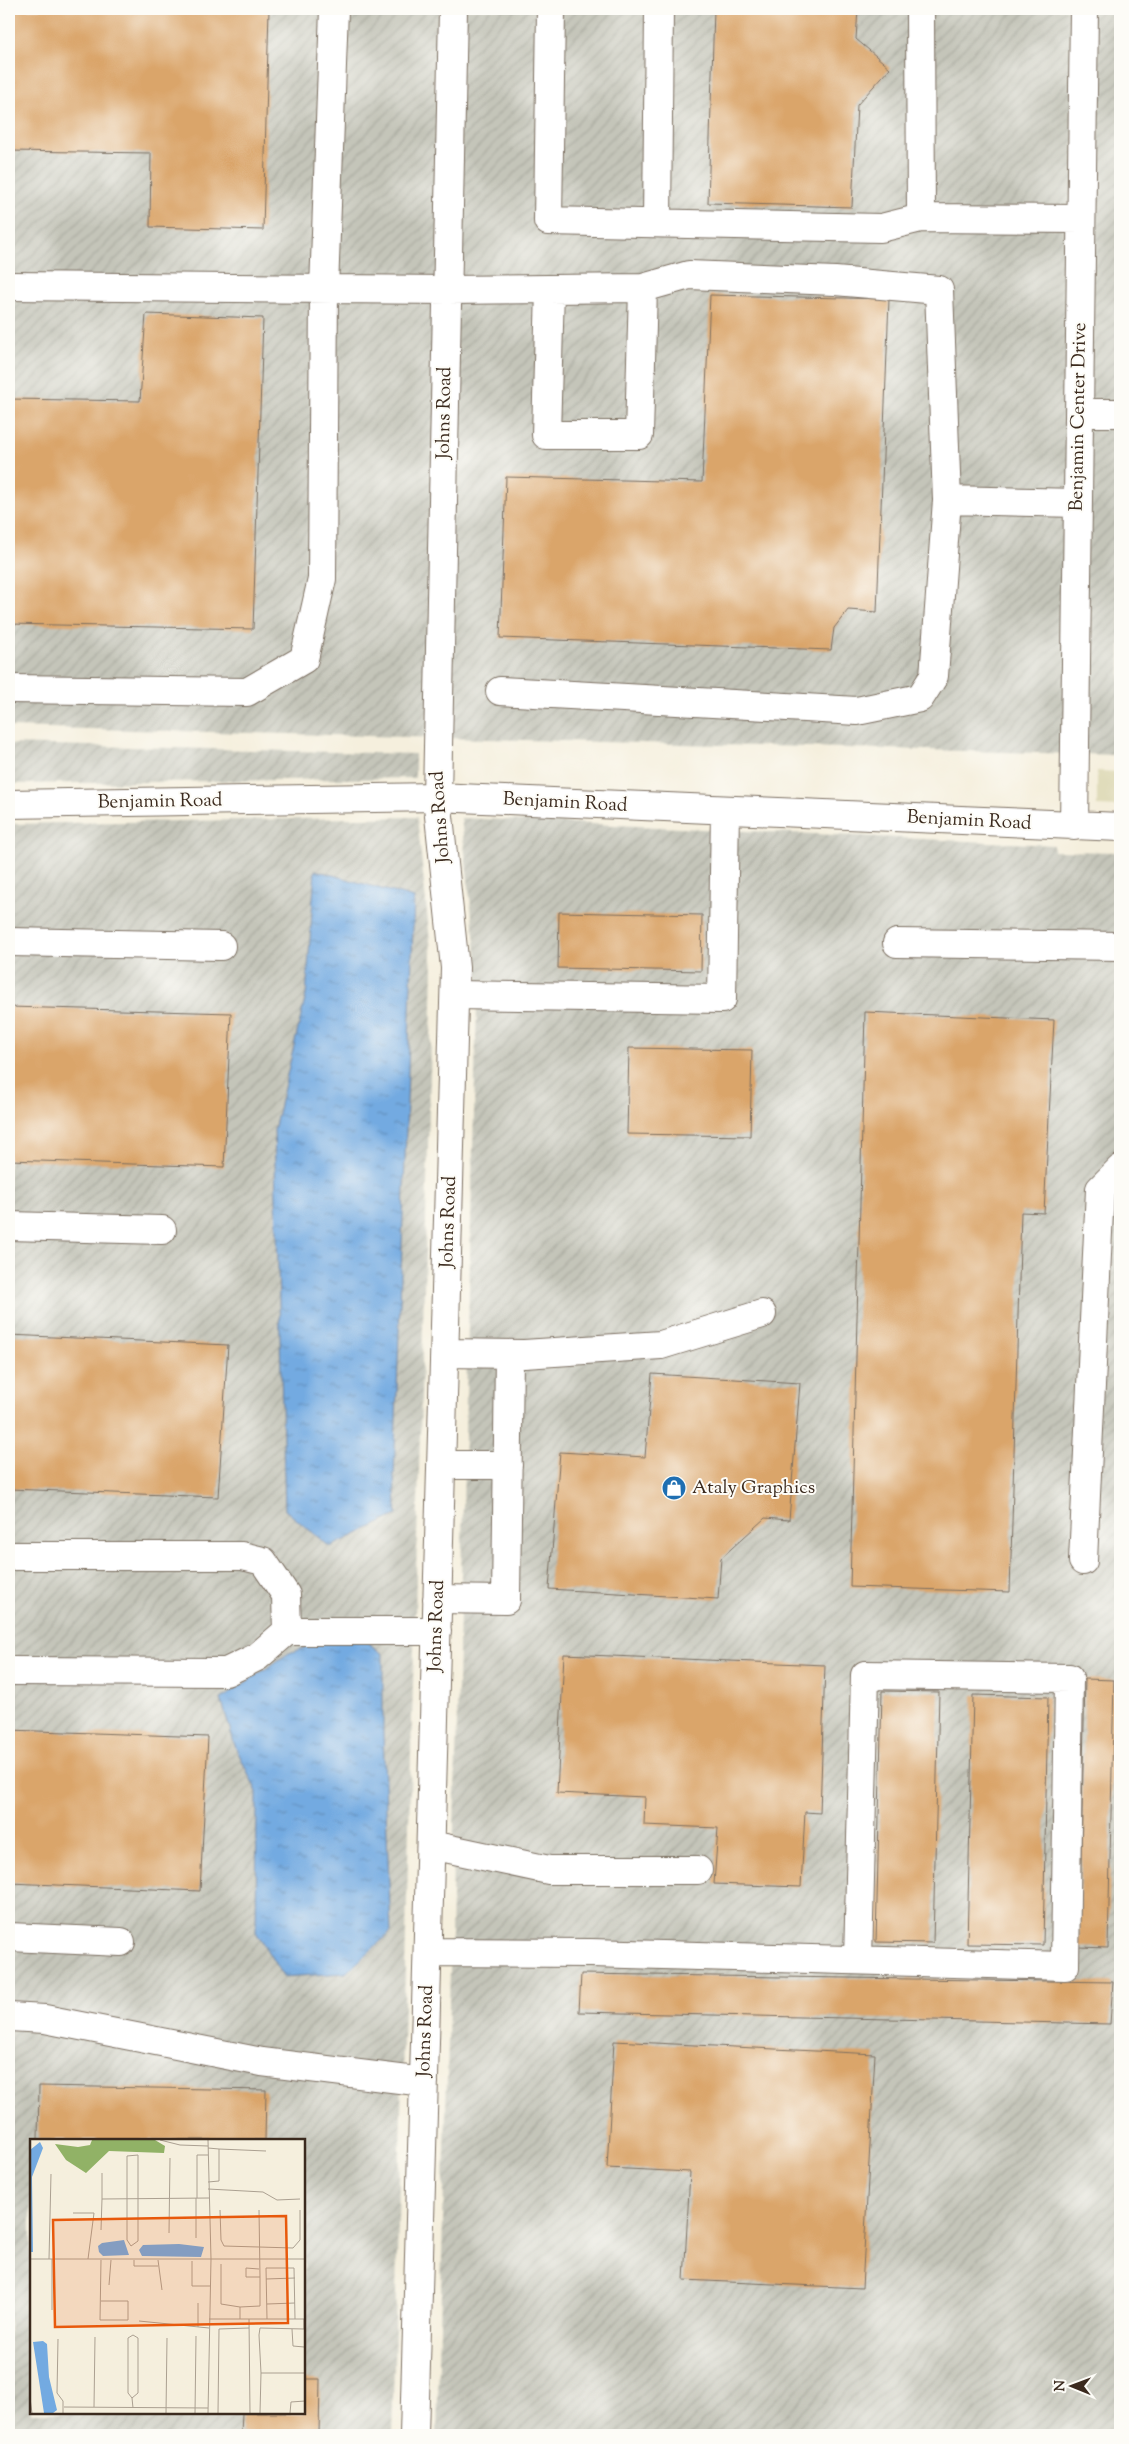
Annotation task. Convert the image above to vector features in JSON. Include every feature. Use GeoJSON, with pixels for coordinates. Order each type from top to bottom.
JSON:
{"type":"FeatureCollection","features":[{"type":"Feature","properties":{"kind":"street"},"geometry":{"type":"LineString","coordinates":[[9,689],[247,692],[304,659],[322,579],[324,289],[334,9]]}},
{"type":"Feature","properties":{"kind":"street","name":"Johns Road"},"geometry":{"type":"LineString","coordinates":[[414,2435],[456,968],[437,797],[453,9]]}},
{"type":"Feature","properties":{"kind":"street"},"geometry":{"type":"LineString","coordinates":[[551,9],[548,221],[881,228],[921,218],[1081,219]]}},
{"type":"Feature","properties":{"kind":"street"},"geometry":{"type":"LineString","coordinates":[[656,223],[659,9]]}},
{"type":"Feature","properties":{"kind":"street"},"geometry":{"type":"LineString","coordinates":[[920,9],[921,218]]}},
{"type":"Feature","properties":{"kind":"street","name":"Benjamin Center Drive"},"geometry":{"type":"LineString","coordinates":[[1074,826],[1084,9]]}},
{"type":"Feature","properties":{"kind":"street"},"geometry":{"type":"LineString","coordinates":[[9,286],[448,290],[643,288],[690,276],[835,281],[939,290],[947,500],[934,676],[920,698],[857,712],[500,691]]}},
{"type":"Feature","properties":{"kind":"street"},"geometry":{"type":"LineString","coordinates":[[550,289],[546,435],[639,435],[643,288]]}},
{"type":"Feature","properties":{"kind":"street"},"geometry":{"type":"LineString","coordinates":[[1079,413],[1120,413]]}},
{"type":"Feature","properties":{"kind":"street"},"geometry":{"type":"LineString","coordinates":[[947,500],[1078,503]]}},
{"type":"Feature","properties":{"kind":"street","name":"Benjamin Road"},"geometry":{"type":"LineString","coordinates":[[9,804],[437,797],[1120,827]]}},
{"type":"Feature","properties":{"kind":"street"},"geometry":{"type":"LineString","coordinates":[[455,994],[722,999],[725,810]]}},
{"type":"Feature","properties":{"kind":"street"},"geometry":{"type":"LineString","coordinates":[[9,942],[220,946]]}},
{"type":"Feature","properties":{"kind":"street"},"geometry":{"type":"LineString","coordinates":[[897,943],[1120,946]]}},
{"type":"Feature","properties":{"kind":"street"},"geometry":{"type":"LineString","coordinates":[[1083,1561],[1100,1188],[1120,1169]]}},
{"type":"Feature","properties":{"kind":"street"},"geometry":{"type":"LineString","coordinates":[[9,1226],[162,1230]]}},
{"type":"Feature","properties":{"kind":"street"},"geometry":{"type":"LineString","coordinates":[[445,1352],[510,1354],[661,1345],[762,1314]]}},
{"type":"Feature","properties":{"kind":"street"},"geometry":{"type":"LineString","coordinates":[[437,1599],[506,1600],[510,1354]]}},
{"type":"Feature","properties":{"kind":"street"},"geometry":{"type":"LineString","coordinates":[[442,1465],[508,1465]]}},
{"type":"Feature","properties":{"kind":"street"},"geometry":{"type":"LineString","coordinates":[[9,1556],[242,1556],[264,1561],[286,1595],[287,1631]]}},
{"type":"Feature","properties":{"kind":"street"},"geometry":{"type":"LineString","coordinates":[[9,1671],[226,1672],[257,1658],[287,1631],[437,1631]]}},
{"type":"Feature","properties":{"kind":"street"},"geometry":{"type":"LineString","coordinates":[[428,1952],[590,1953],[1066,1966],[1069,1678],[865,1675],[858,1960]]}},
{"type":"Feature","properties":{"kind":"street"},"geometry":{"type":"LineString","coordinates":[[431,1845],[549,1870],[698,1870]]}},
{"type":"Feature","properties":{"kind":"street"},"geometry":{"type":"LineString","coordinates":[[9,1937],[121,1942]]}},
{"type":"Feature","properties":{"kind":"street"},"geometry":{"type":"LineString","coordinates":[[9,2017],[45,2019],[127,2037],[262,2062],[424,2082]]}},
{"type":"Feature","properties":{"kind":"shaded area"},"geometry":{"type":"Polygon","coordinates":[[[9,9],[1120,9],[1120,755],[9,727],[9,9]]]}},
{"type":"Feature","properties":{"kind":"shaded area"},"geometry":{"type":"Polygon","coordinates":[[[9,744],[415,754],[415,778],[9,784],[9,744]]]}},
{"type":"Feature","properties":{"kind":"shaded area"},"geometry":{"type":"Polygon","coordinates":[[[1097,771],[1120,772],[1120,807],[1097,806],[1097,771]]]}},
{"type":"Feature","properties":{"kind":"shaded area"},"geometry":{"type":"Polygon","coordinates":[[[417,817],[433,969],[392,2435],[9,2435],[9,824],[417,817]],[[315,870],[306,995],[274,1130],[397,1515],[393,1478],[414,898],[315,870]],[[383,1654],[257,1792],[256,1932],[383,1733],[383,1654]]]}},
{"type":"Feature","properties":{"kind":"shaded area"},"geometry":{"type":"Polygon","coordinates":[[[461,818],[1054,845],[1054,851],[1120,852],[1120,2435],[437,2435],[478,969],[461,818]]]}},
{"type":"Feature","properties":{"kind":"water"},"geometry":{"type":"Polygon","coordinates":[[[315,870],[414,898],[394,1478],[397,1515],[330,1547],[285,1510],[274,1130],[306,995],[315,870]]]}},
{"type":"Feature","properties":{"kind":"water"},"geometry":{"type":"Polygon","coordinates":[[[352,1631],[383,1654],[383,1733],[391,1932],[346,1973],[283,1977],[256,1932],[257,1792],[235,1746],[221,1699],[289,1653],[352,1631]]]}},
{"type":"Feature","properties":{"kind":"building"},"geometry":{"type":"Polygon","coordinates":[[[9,9],[269,9],[263,230],[150,227],[151,153],[9,151],[9,9]]]}},
{"type":"Feature","properties":{"kind":"building"},"geometry":{"type":"Polygon","coordinates":[[[714,9],[858,9],[856,39],[890,68],[857,105],[852,207],[708,203],[714,9]]]}},
{"type":"Feature","properties":{"kind":"building"},"geometry":{"type":"Polygon","coordinates":[[[710,295],[889,299],[877,612],[848,610],[834,628],[831,650],[500,638],[506,477],[702,482],[710,295]]]}},
{"type":"Feature","properties":{"kind":"building"},"geometry":{"type":"Polygon","coordinates":[[[146,314],[263,318],[253,629],[9,624],[9,399],[140,401],[146,314]]]}},
{"type":"Feature","properties":{"kind":"building"},"geometry":{"type":"Polygon","coordinates":[[[559,912],[702,915],[701,971],[558,968],[559,912]]]}},
{"type":"Feature","properties":{"kind":"building"},"geometry":{"type":"Polygon","coordinates":[[[9,1007],[231,1013],[224,1167],[9,1160],[9,1007]]]}},
{"type":"Feature","properties":{"kind":"building"},"geometry":{"type":"Polygon","coordinates":[[[865,1012],[1054,1020],[1044,1213],[1021,1212],[1010,1592],[850,1587],[865,1012]]]}},
{"type":"Feature","properties":{"kind":"building"},"geometry":{"type":"Polygon","coordinates":[[[629,1048],[752,1050],[750,1136],[627,1134],[629,1048]]]}},
{"type":"Feature","properties":{"kind":"building"},"geometry":{"type":"Polygon","coordinates":[[[9,1335],[228,1345],[218,1497],[9,1489],[9,1335]]]}},
{"type":"Feature","properties":{"kind":"building","name":"Ataly Graphics"},"geometry":{"type":"Polygon","coordinates":[[[652,1374],[800,1383],[789,1520],[765,1518],[721,1558],[718,1599],[549,1589],[560,1452],[645,1457],[652,1374]]]}},
{"type":"Feature","properties":{"kind":"building"},"geometry":{"type":"Polygon","coordinates":[[[564,1654],[825,1665],[820,1813],[805,1812],[801,1887],[714,1884],[718,1828],[644,1825],[645,1797],[557,1793],[564,1654]]]}},
{"type":"Feature","properties":{"kind":"building"},"geometry":{"type":"Polygon","coordinates":[[[1085,1679],[1114,1680],[1108,1948],[1079,1947],[1085,1679]]]}},
{"type":"Feature","properties":{"kind":"building"},"geometry":{"type":"Polygon","coordinates":[[[882,1691],[939,1692],[933,1943],[876,1942],[882,1691]]]}},
{"type":"Feature","properties":{"kind":"building"},"geometry":{"type":"Polygon","coordinates":[[[973,1695],[1048,1697],[1043,1945],[967,1944],[973,1695]]]}},
{"type":"Feature","properties":{"kind":"building"},"geometry":{"type":"Polygon","coordinates":[[[9,1730],[208,1737],[200,1891],[9,1883],[9,1730]]]}},
{"type":"Feature","properties":{"kind":"building"},"geometry":{"type":"Polygon","coordinates":[[[581,1974],[1113,1982],[1110,2024],[579,2012],[581,1974]]]}},
{"type":"Feature","properties":{"kind":"building"},"geometry":{"type":"Polygon","coordinates":[[[614,2041],[875,2054],[862,2288],[684,2280],[690,2172],[607,2168],[614,2041]]]}},
{"type":"Feature","properties":{"kind":"building"},"geometry":{"type":"Polygon","coordinates":[[[39,2086],[266,2090],[265,2139],[38,2139],[39,2086]]]}},
{"type":"Feature","properties":{"kind":"building"},"geometry":{"type":"Polygon","coordinates":[[[305,2379],[320,2379],[319,2435],[241,2433],[242,2414],[305,2414],[305,2379]]]}},
{"type":"Feature","properties":{"kind":"place","name":"Ataly Graphics"},"geometry":{"type":"Point","coordinates":[674,1488]}}]}
